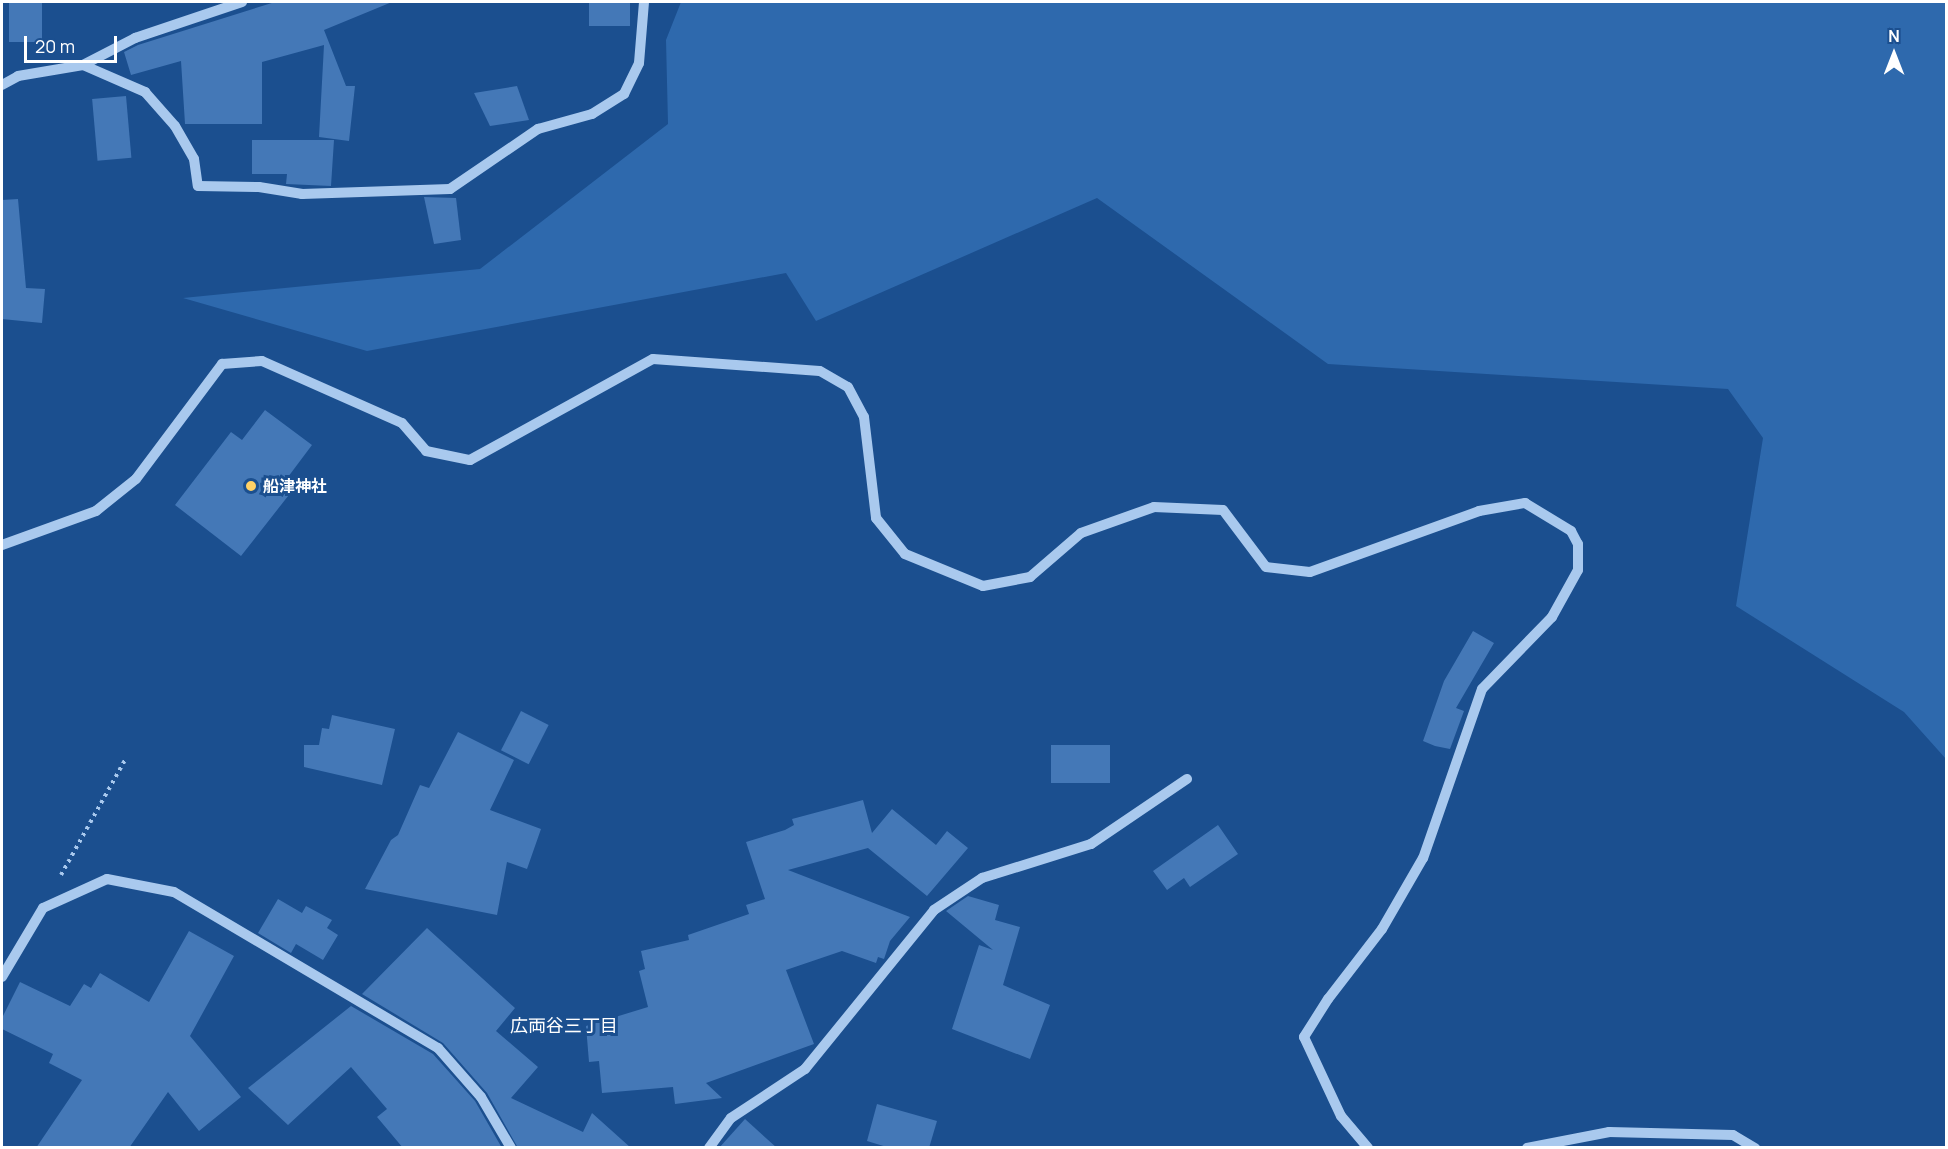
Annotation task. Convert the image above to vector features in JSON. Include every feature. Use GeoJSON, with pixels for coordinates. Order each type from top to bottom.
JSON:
{"type":"FeatureCollection","features":[{"type":"Feature","properties":{"kind":"street"},"geometry":{"type":"LineString","coordinates":[[2,85],[18,76],[83,65],[135,38],[242,2]]}},
{"type":"Feature","properties":{"kind":"street"},"geometry":{"type":"LineString","coordinates":[[83,65],[145,92],[175,126],[194,159],[198,186],[259,187],[303,194],[450,189],[538,129],[592,114],[624,94],[639,63],[644,2]]}},
{"type":"Feature","properties":{"kind":"street"},"geometry":{"type":"LineString","coordinates":[[2,544],[96,511],[136,479],[222,364],[262,361],[402,423],[426,451],[470,460],[653,359],[820,371],[848,387],[864,417],[876,518],[905,554],[983,586],[1030,577],[1081,533],[1154,507],[1223,510],[1266,567],[1310,572],[1479,511],[1525,503],[1571,531],[1578,544],[1578,570],[1552,617],[1482,689],[1423,858],[1382,929],[1328,999],[1304,1037],[1341,1116],[1368,1148]]}},
{"type":"Feature","properties":{"kind":"street"},"geometry":{"type":"LineString","coordinates":[[709,1148],[731,1118],[805,1069],[934,909],[982,878],[1091,844],[1187,779]]}},
{"type":"Feature","properties":{"kind":"street"},"geometry":{"type":"LineString","coordinates":[[2,977],[43,908],[107,879],[174,892],[438,1048],[482,1096],[511,1148]]}},
{"type":"Feature","properties":{"kind":"street"},"geometry":{"type":"LineString","coordinates":[[1527,1148],[1609,1132],[1733,1135],[1755,1148]]}},
{"type":"Feature","properties":{"kind":"path"},"geometry":{"type":"LineString","coordinates":[[43,908],[126,758]]}},
{"type":"Feature","properties":{"kind":"shaded area"},"geometry":{"type":"Polygon","coordinates":[[[681,2],[1946,2],[1946,759],[1904,712],[1736,606],[1763,438],[1728,389],[1328,364],[1097,198],[816,321],[786,273],[367,351],[183,298],[480,269],[668,124],[666,40],[681,2]]]}},
{"type":"Feature","properties":{"kind":"building"},"geometry":{"type":"Polygon","coordinates":[[[9,2],[42,2],[42,42],[9,42],[9,2]]]}},
{"type":"Feature","properties":{"kind":"building"},"geometry":{"type":"Polygon","coordinates":[[[275,2],[392,2],[324,30],[346,86],[355,86],[349,141],[319,137],[324,45],[262,62],[262,124],[185,124],[181,61],[131,75],[124,52],[138,45],[275,2]]]}},
{"type":"Feature","properties":{"kind":"building"},"geometry":{"type":"Polygon","coordinates":[[[589,2],[630,2],[630,26],[589,26],[589,2]]]}},
{"type":"Feature","properties":{"kind":"building"},"geometry":{"type":"Polygon","coordinates":[[[517,86],[529,120],[490,126],[474,93],[517,86]]]}},
{"type":"Feature","properties":{"kind":"building"},"geometry":{"type":"Polygon","coordinates":[[[126,96],[131,158],[98,161],[92,99],[126,96]]]}},
{"type":"Feature","properties":{"kind":"building"},"geometry":{"type":"Polygon","coordinates":[[[252,140],[334,140],[331,186],[286,184],[287,174],[252,174],[252,140]]]}},
{"type":"Feature","properties":{"kind":"building"},"geometry":{"type":"Polygon","coordinates":[[[424,197],[456,198],[461,240],[434,244],[424,197]]]}},
{"type":"Feature","properties":{"kind":"building"},"geometry":{"type":"Polygon","coordinates":[[[18,199],[26,288],[45,289],[42,323],[2,319],[2,200],[18,199]]]}},
{"type":"Feature","properties":{"kind":"building"},"geometry":{"type":"Polygon","coordinates":[[[265,410],[312,445],[288,477],[292,491],[241,556],[175,505],[231,432],[242,440],[265,410]]]}},
{"type":"Feature","properties":{"kind":"building"},"geometry":{"type":"Polygon","coordinates":[[[1473,631],[1494,643],[1456,708],[1464,711],[1450,749],[1435,746],[1423,741],[1444,681],[1473,631]]]}},
{"type":"Feature","properties":{"kind":"building"},"geometry":{"type":"Polygon","coordinates":[[[521,711],[549,725],[529,764],[501,750],[521,711]]]}},
{"type":"Feature","properties":{"kind":"building"},"geometry":{"type":"Polygon","coordinates":[[[332,715],[395,729],[382,785],[304,767],[304,745],[319,745],[322,728],[329,729],[332,715]]]}},
{"type":"Feature","properties":{"kind":"building"},"geometry":{"type":"Polygon","coordinates":[[[458,732],[514,760],[490,810],[541,829],[527,869],[507,862],[497,915],[365,889],[391,840],[398,835],[420,785],[429,788],[458,732]]]}},
{"type":"Feature","properties":{"kind":"building"},"geometry":{"type":"Polygon","coordinates":[[[1051,745],[1110,745],[1110,783],[1051,783],[1051,745]]]}},
{"type":"Feature","properties":{"kind":"building"},"geometry":{"type":"Polygon","coordinates":[[[863,800],[872,833],[892,809],[936,845],[947,831],[968,848],[927,896],[868,848],[788,870],[910,917],[890,941],[884,959],[878,957],[876,963],[842,951],[786,970],[814,1044],[706,1083],[722,1098],[675,1104],[673,1087],[602,1093],[599,1061],[589,1062],[586,1026],[648,1007],[639,971],[645,969],[641,951],[689,940],[688,935],[749,914],[746,905],[765,899],[746,842],[785,830],[794,825],[792,819],[863,800]]]}},
{"type":"Feature","properties":{"kind":"building"},"geometry":{"type":"Polygon","coordinates":[[[1218,825],[1238,854],[1190,887],[1184,878],[1167,890],[1153,871],[1218,825]]]}},
{"type":"Feature","properties":{"kind":"building"},"geometry":{"type":"Polygon","coordinates":[[[968,896],[999,905],[995,920],[1020,927],[1003,985],[1050,1005],[1030,1059],[952,1029],[979,945],[993,950],[946,911],[968,896]]]}},
{"type":"Feature","properties":{"kind":"building"},"geometry":{"type":"Polygon","coordinates":[[[278,899],[302,913],[306,906],[332,920],[327,928],[338,935],[323,960],[296,944],[291,953],[258,933],[278,899]]]}},
{"type":"Feature","properties":{"kind":"building"},"geometry":{"type":"Polygon","coordinates":[[[427,928],[515,1008],[496,1031],[538,1067],[511,1098],[583,1132],[592,1113],[631,1148],[518,1148],[487,1093],[443,1043],[362,994],[427,928]]]}},
{"type":"Feature","properties":{"kind":"building"},"geometry":{"type":"Polygon","coordinates":[[[189,931],[234,956],[190,1036],[241,1097],[199,1131],[168,1092],[129,1148],[36,1148],[82,1080],[49,1063],[53,1054],[2,1029],[2,1018],[20,982],[70,1006],[84,984],[91,988],[100,973],[149,1002],[189,931]]]}},
{"type":"Feature","properties":{"kind":"building"},"geometry":{"type":"Polygon","coordinates":[[[351,1006],[433,1054],[475,1101],[502,1148],[403,1148],[377,1117],[387,1109],[351,1067],[288,1125],[248,1088],[351,1006]]]}},
{"type":"Feature","properties":{"kind":"building"},"geometry":{"type":"Polygon","coordinates":[[[877,1104],[937,1121],[929,1148],[890,1148],[867,1141],[877,1104]]]}},
{"type":"Feature","properties":{"kind":"building"},"geometry":{"type":"Polygon","coordinates":[[[745,1119],[777,1148],[719,1148],[745,1119]]]}},
{"type":"Feature","properties":{"kind":"place","name":"船津神社"},"geometry":{"type":"Point","coordinates":[251,486]}},
{"type":"Feature","properties":{"kind":"district","name":"広両谷三丁目"},"geometry":{"type":"Point","coordinates":[564,1025]}}]}
